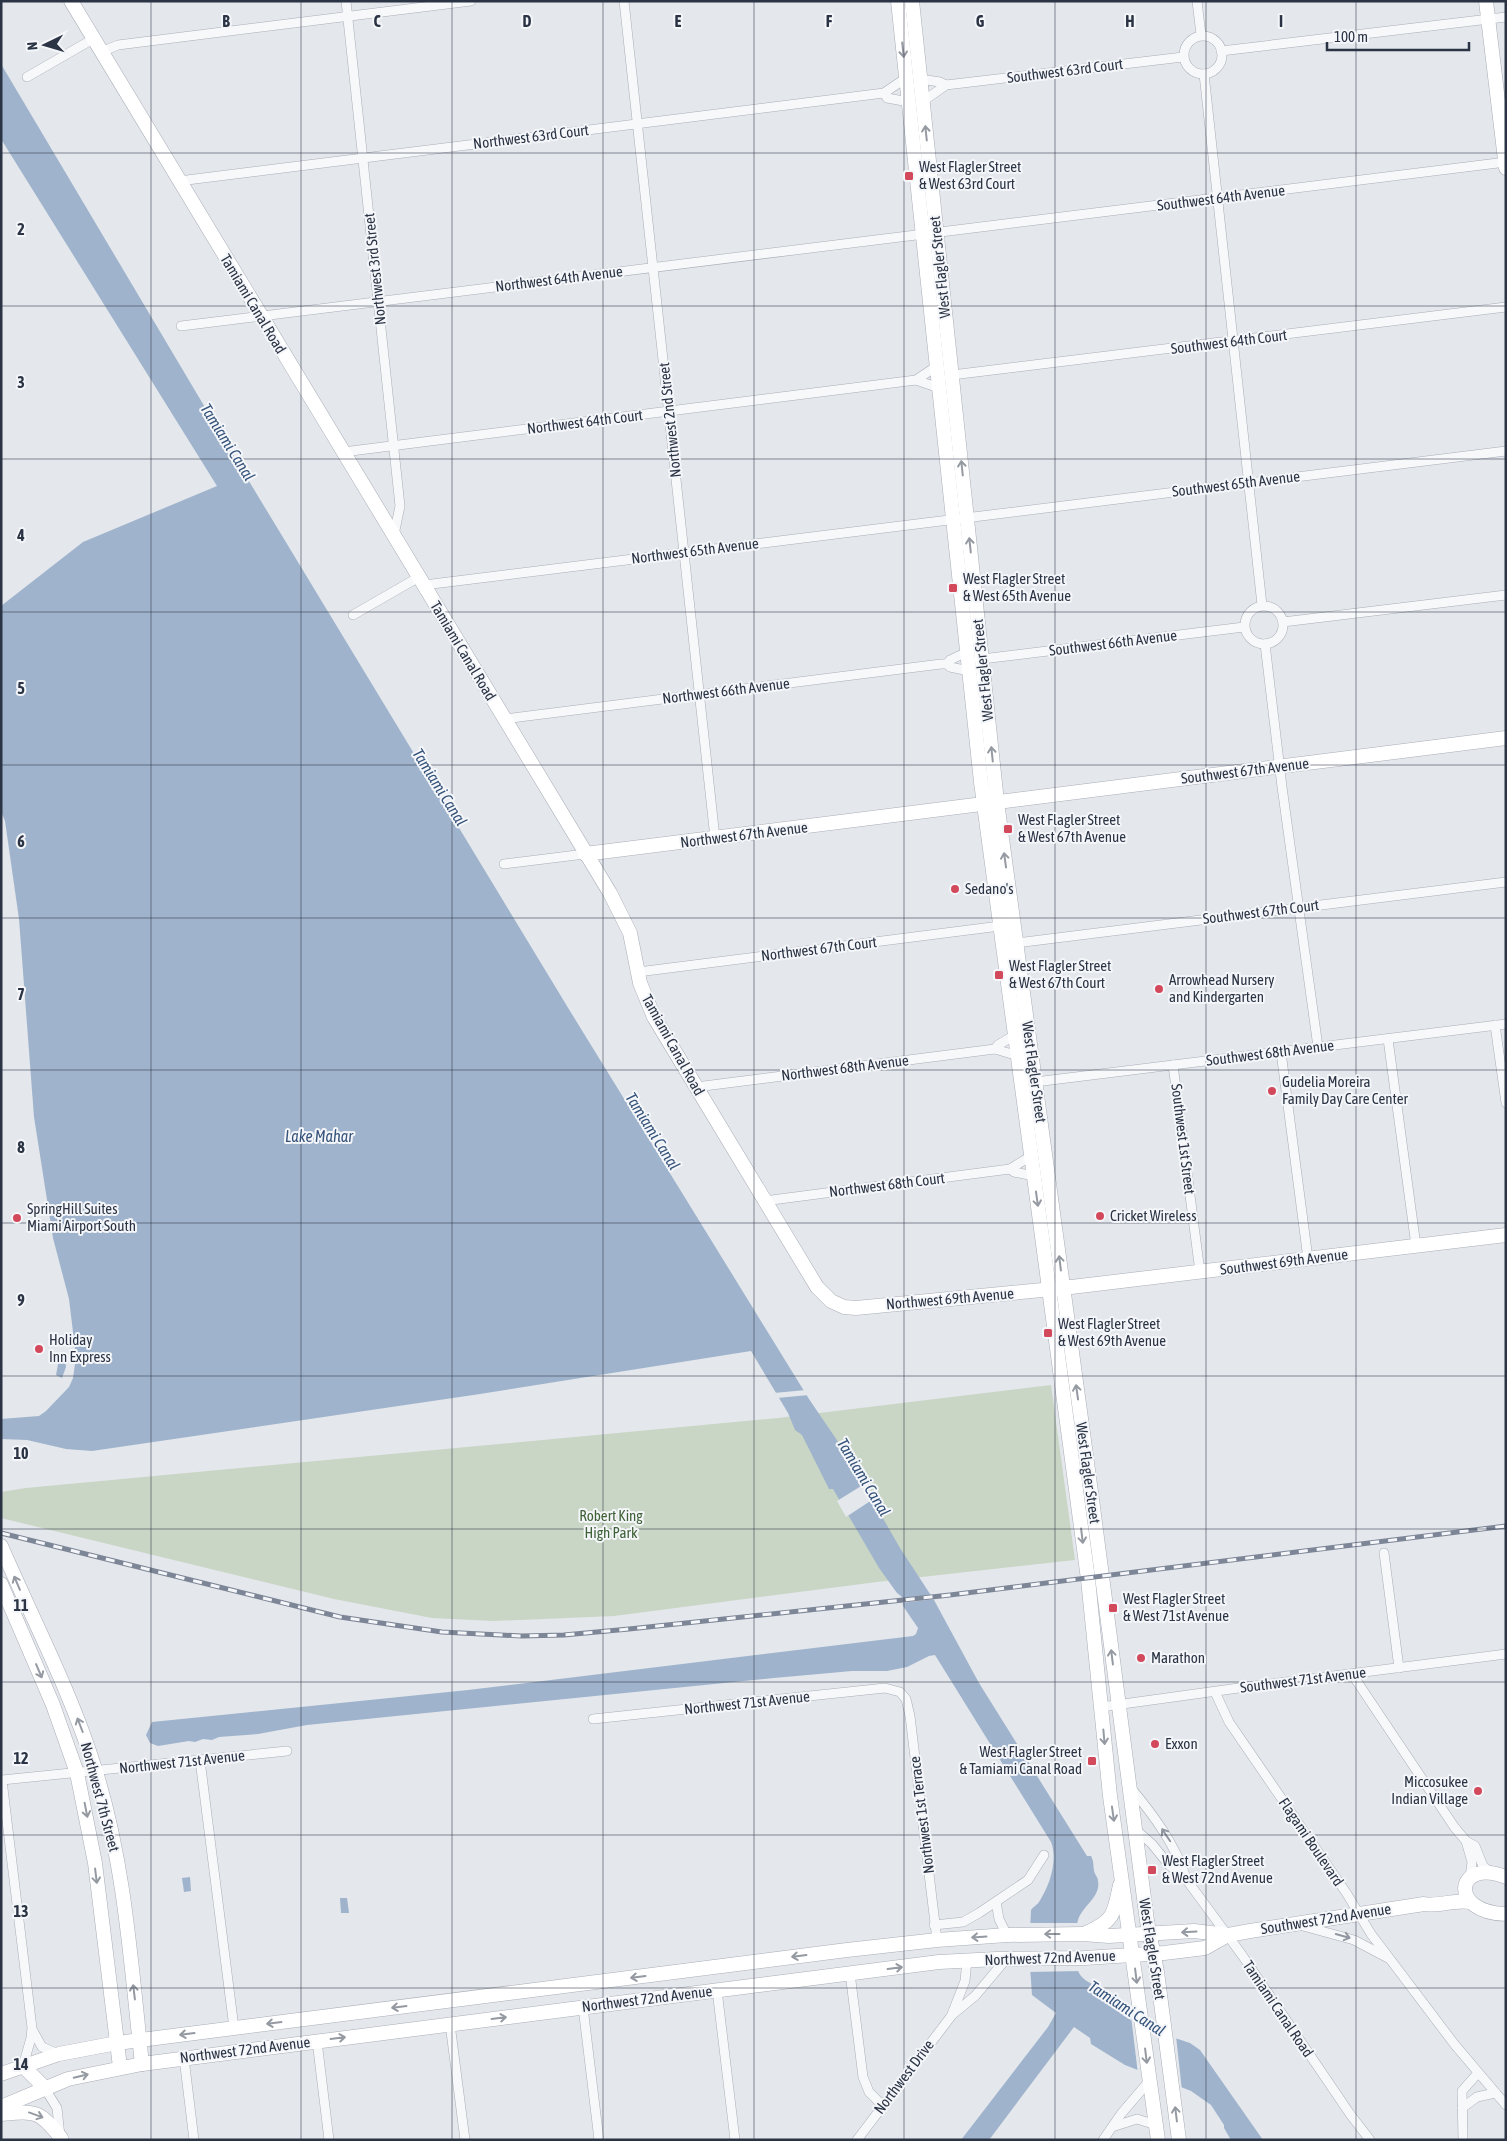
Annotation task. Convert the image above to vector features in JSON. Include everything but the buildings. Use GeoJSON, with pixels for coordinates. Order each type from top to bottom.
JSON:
{"type":"FeatureCollection","features":[{"type":"Feature","properties":{"kind":"main road","name":"Tamiami Canal Road"},"geometry":{"type":"LineString","coordinates":[[71,1],[610,893],[626,921],[644,993],[654,1017],[817,1287],[826,1298],[837,1305]]}},
{"type":"Feature","properties":{"kind":"main road","name":"West Flagler Street"},"geometry":{"type":"LineString","coordinates":[[898,1],[913,78]]}},
{"type":"Feature","properties":{"kind":"main road","name":"West Flagler Street"},"geometry":{"type":"LineString","coordinates":[[912,1],[913,78],[929,234],[939,388],[982,659],[1000,926],[1034,1176],[1088,1471],[1128,1785],[1149,1934],[1160,1995],[1179,2140]]}},
{"type":"Feature","properties":{"kind":"main road"},"geometry":{"type":"LineString","coordinates":[[1486,1],[1506,164]]}},
{"type":"Feature","properties":{"kind":"main road","name":"West Flagler Street"},"geometry":{"type":"LineString","coordinates":[[929,234],[952,375],[969,671],[1016,943],[1035,1082],[1074,1473],[1107,1774],[1131,1935],[1158,2140]]}},
{"type":"Feature","properties":{"kind":"main road","name":"Southwest 67th Avenue"},"geometry":{"type":"LineString","coordinates":[[991,804],[1506,738]]}},
{"type":"Feature","properties":{"kind":"main road","name":"Northwest 67th Avenue"},"geometry":{"type":"LineString","coordinates":[[585,854],[991,804]]}},
{"type":"Feature","properties":{"kind":"main road","name":"Southwest 69th Avenue"},"geometry":{"type":"LineString","coordinates":[[1056,1289],[1506,1235]]}},
{"type":"Feature","properties":{"kind":"main road","name":"Northwest 69th Avenue"},"geometry":{"type":"LineString","coordinates":[[837,1305],[856,1308],[1056,1289]]}},
{"type":"Feature","properties":{"kind":"main road"},"geometry":{"type":"LineString","coordinates":[[1074,1473],[1088,1471]]}},
{"type":"Feature","properties":{"kind":"main road","name":"Northwest 7th Street"},"geometry":{"type":"LineString","coordinates":[[1,1546],[76,1716],[96,1771],[115,1848],[142,2064]]}},
{"type":"Feature","properties":{"kind":"main road","name":"Northwest 7th Street"},"geometry":{"type":"LineString","coordinates":[[1,1584],[53,1705],[77,1773],[95,1864],[120,2067]]}},
{"type":"Feature","properties":{"kind":"main road"},"geometry":{"type":"LineString","coordinates":[[1490,1872],[1506,1877]]}},
{"type":"Feature","properties":{"kind":"main road","name":"Southwest 72nd Avenue"},"geometry":{"type":"LineString","coordinates":[[1424,1904],[1430,1898],[1453,1893],[1476,1873],[1490,1872]]}},
{"type":"Feature","properties":{"kind":"main road"},"geometry":{"type":"LineString","coordinates":[[1083,1934],[1102,1926],[1113,1916],[1122,1876]]}},
{"type":"Feature","properties":{"kind":"main road"},"geometry":{"type":"LineString","coordinates":[[1468,1881],[1465,1894],[1470,1902],[1483,1910],[1503,1915]]}},
{"type":"Feature","properties":{"kind":"main road","name":"Southwest 72nd Avenue"},"geometry":{"type":"LineString","coordinates":[[1149,1934],[1194,1931],[1228,1935],[1424,1904],[1432,1906],[1456,1900],[1470,1902]]}},
{"type":"Feature","properties":{"kind":"main road","name":"Northwest 72nd Avenue"},"geometry":{"type":"LineString","coordinates":[[1,2074],[59,2054],[117,2043],[847,1950],[937,1940],[1014,1935],[1083,1934],[1109,1936],[1149,1934]]}},
{"type":"Feature","properties":{"kind":"main road","name":"Southwest 72nd Avenue"},"geometry":{"type":"LineString","coordinates":[[1154,1954],[1205,1948],[1228,1935]]}},
{"type":"Feature","properties":{"kind":"main road"},"geometry":{"type":"LineString","coordinates":[[937,1940],[939,1962]]}},
{"type":"Feature","properties":{"kind":"main road"},"geometry":{"type":"LineString","coordinates":[[847,1950],[850,1973]]}},
{"type":"Feature","properties":{"kind":"main road","name":"Northwest 72nd Avenue"},"geometry":{"type":"LineString","coordinates":[[1,2107],[68,2079],[120,2067],[184,2058],[939,1962],[1154,1954]]}},
{"type":"Feature","properties":{"kind":"main road"},"geometry":{"type":"LineString","coordinates":[[714,1967],[717,1990]]}},
{"type":"Feature","properties":{"kind":"main road"},"geometry":{"type":"LineString","coordinates":[[578,1984],[582,2007]]}},
{"type":"Feature","properties":{"kind":"main road"},"geometry":{"type":"LineString","coordinates":[[447,2001],[450,2024]]}},
{"type":"Feature","properties":{"kind":"main road"},"geometry":{"type":"LineString","coordinates":[[314,2018],[317,2041]]}},
{"type":"Feature","properties":{"kind":"main road"},"geometry":{"type":"LineString","coordinates":[[23,2066],[44,2088]]}},
{"type":"Feature","properties":{"kind":"main road"},"geometry":{"type":"LineString","coordinates":[[1,2114],[36,2113],[48,2122],[61,2139]]}},
{"type":"Feature","properties":{"kind":"street","name":"Northwest 3rd Street"},"geometry":{"type":"LineString","coordinates":[[346,1],[400,506],[394,535]]}},
{"type":"Feature","properties":{"kind":"street"},"geometry":{"type":"LineString","coordinates":[[101,52],[118,45],[471,1]]}},
{"type":"Feature","properties":{"kind":"street"},"geometry":{"type":"LineString","coordinates":[[1197,1],[1201,35]]}},
{"type":"Feature","properties":{"kind":"street","name":"Northwest 2nd Street"},"geometry":{"type":"LineString","coordinates":[[625,2],[716,838]]}},
{"type":"Feature","properties":{"kind":"street"},"geometry":{"type":"LineString","coordinates":[[1222,51],[1506,17]]}},
{"type":"Feature","properties":{"kind":"street"},"geometry":{"type":"LineString","coordinates":[[1201,35],[1212,38],[1222,51],[1218,66],[1204,74],[1193,71],[1185,63],[1183,57],[1186,45],[1195,37],[1201,35]]}},
{"type":"Feature","properties":{"kind":"street"},"geometry":{"type":"LineString","coordinates":[[26,77],[93,39]]}},
{"type":"Feature","properties":{"kind":"street","name":"Southwest 63rd Court"},"geometry":{"type":"LineString","coordinates":[[915,102],[946,85],[1183,57]]}},
{"type":"Feature","properties":{"kind":"street"},"geometry":{"type":"LineString","coordinates":[[1204,74],[1262,605]]}},
{"type":"Feature","properties":{"kind":"street","name":"Southwest 63rd Court"},"geometry":{"type":"LineString","coordinates":[[913,78],[940,82],[946,85]]}},
{"type":"Feature","properties":{"kind":"street","name":"Northwest 63rd Court"},"geometry":{"type":"LineString","coordinates":[[179,181],[884,94],[913,78]]}},
{"type":"Feature","properties":{"kind":"street","name":"Northwest 63rd Court"},"geometry":{"type":"LineString","coordinates":[[884,94],[887,98],[915,102]]}},
{"type":"Feature","properties":{"kind":"street","name":"Southwest 64th Avenue"},"geometry":{"type":"LineString","coordinates":[[929,234],[1506,164]]}},
{"type":"Feature","properties":{"kind":"street","name":"Northwest 64th Avenue"},"geometry":{"type":"LineString","coordinates":[[181,326],[929,234]]}},
{"type":"Feature","properties":{"kind":"street","name":"Southwest 64th Court"},"geometry":{"type":"LineString","coordinates":[[952,375],[1506,307]]}},
{"type":"Feature","properties":{"kind":"street","name":"Northwest 64th Court"},"geometry":{"type":"LineString","coordinates":[[343,452],[916,380],[937,366]]}},
{"type":"Feature","properties":{"kind":"street","name":"Northwest 64th Court"},"geometry":{"type":"LineString","coordinates":[[916,380],[919,383],[939,388]]}},
{"type":"Feature","properties":{"kind":"street","name":"Southwest 65th Avenue"},"geometry":{"type":"LineString","coordinates":[[960,518],[1506,451]]}},
{"type":"Feature","properties":{"kind":"street","name":"Northwest 65th Avenue"},"geometry":{"type":"LineString","coordinates":[[353,615],[421,581],[684,552],[960,518]]}},
{"type":"Feature","properties":{"kind":"street"},"geometry":{"type":"LineString","coordinates":[[1283,622],[1506,594]]}},
{"type":"Feature","properties":{"kind":"street"},"geometry":{"type":"LineString","coordinates":[[1262,605],[1276,610],[1283,622],[1282,631],[1277,639],[1265,644],[1252,640],[1244,626],[1249,613],[1262,605]]}},
{"type":"Feature","properties":{"kind":"street","name":"Southwest 66th Avenue"},"geometry":{"type":"LineString","coordinates":[[982,659],[1244,626]]}},
{"type":"Feature","properties":{"kind":"street"},"geometry":{"type":"LineString","coordinates":[[1265,644],[1279,767],[1318,1047]]}},
{"type":"Feature","properties":{"kind":"street","name":"Northwest 66th Avenue"},"geometry":{"type":"LineString","coordinates":[[504,719],[947,664],[950,660],[967,652]]}},
{"type":"Feature","properties":{"kind":"street","name":"Northwest 66th Avenue"},"geometry":{"type":"LineString","coordinates":[[947,664],[950,667],[969,671]]}},
{"type":"Feature","properties":{"kind":"street","name":"Northwest 67th Avenue"},"geometry":{"type":"LineString","coordinates":[[504,864],[585,854]]}},
{"type":"Feature","properties":{"kind":"street","name":"Southwest 67th Court"},"geometry":{"type":"LineString","coordinates":[[1016,943],[1506,882]]}},
{"type":"Feature","properties":{"kind":"street","name":"Northwest 67th Court"},"geometry":{"type":"LineString","coordinates":[[638,972],[1000,926]]}},
{"type":"Feature","properties":{"kind":"street","name":"Southwest 68th Avenue"},"geometry":{"type":"LineString","coordinates":[[1035,1082],[1506,1024]]}},
{"type":"Feature","properties":{"kind":"street"},"geometry":{"type":"LineString","coordinates":[[1495,1025],[1506,1103]]}},
{"type":"Feature","properties":{"kind":"street","name":"Northwest 68th Avenue"},"geometry":{"type":"LineString","coordinates":[[995,1049],[998,1045],[1015,1035]]}},
{"type":"Feature","properties":{"kind":"street"},"geometry":{"type":"LineString","coordinates":[[1388,1038],[1416,1246]]}},
{"type":"Feature","properties":{"kind":"street","name":"Northwest 68th Avenue"},"geometry":{"type":"LineString","coordinates":[[696,1087],[995,1049],[1018,1056]]}},
{"type":"Feature","properties":{"kind":"street"},"geometry":{"type":"LineString","coordinates":[[1281,1052],[1308,1259]]}},
{"type":"Feature","properties":{"kind":"street","name":"Southwest 1st Street"},"geometry":{"type":"LineString","coordinates":[[1173,1065],[1200,1272]]}},
{"type":"Feature","properties":{"kind":"street","name":"Northwest 68th Court"},"geometry":{"type":"LineString","coordinates":[[764,1201],[1010,1169],[1031,1156]]}},
{"type":"Feature","properties":{"kind":"street","name":"Northwest 68th Court"},"geometry":{"type":"LineString","coordinates":[[1010,1169],[1014,1172],[1034,1176]]}},
{"type":"Feature","properties":{"kind":"street"},"geometry":{"type":"LineString","coordinates":[[1384,1553],[1399,1668]]}},
{"type":"Feature","properties":{"kind":"street","name":"Southwest 71st Avenue"},"geometry":{"type":"LineString","coordinates":[[1101,1708],[1506,1654]]}},
{"type":"Feature","properties":{"kind":"street"},"geometry":{"type":"LineString","coordinates":[[1352,1674],[1436,1800],[1466,1840],[1475,1846],[1484,1866],[1490,1872]]}},
{"type":"Feature","properties":{"kind":"street","name":"Northwest 71st Avenue"},"geometry":{"type":"LineString","coordinates":[[592,1719],[885,1688],[900,1692]]}},
{"type":"Feature","properties":{"kind":"street","name":"Northwest 1st Terrace"},"geometry":{"type":"LineString","coordinates":[[900,1692],[906,1699],[910,1716],[937,1940]]}},
{"type":"Feature","properties":{"kind":"street","name":"Flagami Boulevard"},"geometry":{"type":"LineString","coordinates":[[1215,1692],[1229,1722],[1390,1959],[1478,2073],[1506,2105]]}},
{"type":"Feature","properties":{"kind":"street","name":"Northwest 71st Avenue"},"geometry":{"type":"LineString","coordinates":[[32,2028],[2,1780],[287,1751]]}},
{"type":"Feature","properties":{"kind":"street"},"geometry":{"type":"LineString","coordinates":[[200,1760],[234,2028]]}},
{"type":"Feature","properties":{"kind":"street","name":"Tamiami Canal Road"},"geometry":{"type":"LineString","coordinates":[[1128,1785],[1172,1844],[1179,1856],[1186,1879]]}},
{"type":"Feature","properties":{"kind":"street","name":"Tamiami Canal Road"},"geometry":{"type":"LineString","coordinates":[[1135,1829],[1152,1844],[1169,1865],[1186,1879],[1228,1935],[1329,2084],[1370,2140]]}},
{"type":"Feature","properties":{"kind":"street"},"geometry":{"type":"LineString","coordinates":[[1466,1840],[1472,1862],[1468,1881]]}},
{"type":"Feature","properties":{"kind":"street"},"geometry":{"type":"LineString","coordinates":[[934,1925],[963,1922],[996,1902],[1028,1880],[1044,1855]]}},
{"type":"Feature","properties":{"kind":"street"},"geometry":{"type":"LineString","coordinates":[[996,1902],[999,1919],[1014,1935]]}},
{"type":"Feature","properties":{"kind":"street"},"geometry":{"type":"LineString","coordinates":[[1296,1924],[1354,1940],[1390,1959]]}},
{"type":"Feature","properties":{"kind":"street","name":"Northwest Drive"},"geometry":{"type":"LineString","coordinates":[[857,2140],[952,2015],[975,1996],[1007,1958]]}},
{"type":"Feature","properties":{"kind":"street","name":"Northwest Drive"},"geometry":{"type":"LineString","coordinates":[[952,2015],[965,1981],[967,1960]]}},
{"type":"Feature","properties":{"kind":"street"},"geometry":{"type":"LineString","coordinates":[[850,1973],[863,2078],[869,2092],[882,2105]]}},
{"type":"Feature","properties":{"kind":"street"},"geometry":{"type":"LineString","coordinates":[[717,1990],[735,2140]]}},
{"type":"Feature","properties":{"kind":"street"},"geometry":{"type":"LineString","coordinates":[[582,2007],[599,2140]]}},
{"type":"Feature","properties":{"kind":"street"},"geometry":{"type":"LineString","coordinates":[[450,2024],[465,2140]]}},
{"type":"Feature","properties":{"kind":"street"},"geometry":{"type":"LineString","coordinates":[[32,2028],[36,2039],[42,2047],[59,2054]]}},
{"type":"Feature","properties":{"kind":"street"},"geometry":{"type":"LineString","coordinates":[[23,2066],[32,2028]]}},
{"type":"Feature","properties":{"kind":"street"},"geometry":{"type":"LineString","coordinates":[[317,2041],[329,2140]]}},
{"type":"Feature","properties":{"kind":"street"},"geometry":{"type":"LineString","coordinates":[[184,2058],[194,2140]]}},
{"type":"Feature","properties":{"kind":"street"},"geometry":{"type":"LineString","coordinates":[[1463,2140],[1462,2091],[1478,2073]]}},
{"type":"Feature","properties":{"kind":"street"},"geometry":{"type":"LineString","coordinates":[[1104,2140],[1115,2126],[1121,2114],[1150,2080]]}},
{"type":"Feature","properties":{"kind":"street"},"geometry":{"type":"LineString","coordinates":[[44,2088],[57,2108],[61,2139]]}},
{"type":"Feature","properties":{"kind":"street"},"geometry":{"type":"LineString","coordinates":[[1462,2108],[1477,2097],[1495,2093]]}},
{"type":"Feature","properties":{"kind":"street"},"geometry":{"type":"LineString","coordinates":[[1115,2126],[1136,2119],[1156,2125]]}},
{"type":"Feature","properties":{"kind":"green space","name":"Robert King High Park"},"geometry":{"type":"Polygon","coordinates":[[[1051,1385],[1075,1560],[877,1582],[614,1616],[493,1621],[432,1618],[334,1599],[1,1518],[1,1492],[26,1488],[778,1418],[1051,1385]]]}},
{"type":"Feature","properties":{"kind":"water","name":"Lake Mahar"},"geometry":{"type":"Polygon","coordinates":[[[1,64],[244,473],[570,1011],[809,1399],[845,1452],[900,1548],[934,1600],[979,1683],[1087,1856],[1091,1856],[1098,1880],[1098,1887],[1094,1897],[1083,1910],[1078,1920],[1075,1957],[1081,1976],[1100,1990],[1120,2013],[1134,2022],[1190,2043],[1200,2050],[1263,2140],[1231,2140],[1211,2105],[1191,2091],[1125,2065],[1091,2044],[1090,2038],[1074,2027],[989,2140],[961,2140],[1048,2027],[1056,2013],[1032,1995],[1029,1952],[1031,1910],[1039,1902],[1046,1888],[1052,1872],[1054,1857],[1051,1842],[935,1655],[907,1667],[887,1671],[852,1671],[774,1678],[307,1725],[258,1734],[219,1737],[212,1740],[203,1739],[195,1742],[189,1741],[158,1746],[150,1743],[146,1735],[152,1722],[468,1690],[913,1636],[918,1628],[903,1606],[902,1597],[879,1568],[833,1489],[829,1489],[802,1435],[795,1430],[788,1413],[751,1351],[480,1394],[92,1451],[66,1449],[27,1440],[1,1439],[1,1419],[39,1416],[69,1387],[73,1378],[76,1357],[69,1299],[53,1238],[34,1117],[19,919],[5,821],[1,811],[1,606],[83,542],[217,486],[1,139],[1,64]]]}},
{"type":"Feature","properties":{"kind":"water"},"geometry":{"type":"Polygon","coordinates":[[[59,1359],[65,1359],[66,1367],[62,1378],[56,1375],[59,1359]]]}},
{"type":"Feature","properties":{"kind":"water"},"geometry":{"type":"Polygon","coordinates":[[[190,1877],[191,1891],[184,1892],[182,1878],[190,1877]]]}},
{"type":"Feature","properties":{"kind":"water"},"geometry":{"type":"Polygon","coordinates":[[[340,1898],[347,1898],[349,1913],[341,1913],[340,1898]]]}},
{"type":"Feature","properties":{"kind":"pier"},"geometry":{"type":"Polygon","coordinates":[[[806,1390],[809,1395],[777,1398],[774,1393],[806,1390]]]}},
{"type":"Feature","properties":{"kind":"pier"},"geometry":{"type":"Polygon","coordinates":[[[866,1483],[875,1498],[846,1517],[837,1501],[866,1483]]]}},
{"type":"Feature","properties":{"kind":"pier"},"geometry":{"type":"Polygon","coordinates":[[[934,1595],[936,1599],[901,1603],[901,1599],[934,1595]]]}},
{"type":"Feature","properties":{"kind":"pier"},"geometry":{"type":"Polygon","coordinates":[[[1028,1923],[1080,1923],[1077,1950],[1081,1971],[1027,1972],[1028,1923]]]}},
{"type":"Feature","properties":{"kind":"pier"},"geometry":{"type":"Polygon","coordinates":[[[1131,2016],[1176,2036],[1182,2091],[1138,2074],[1131,2016]]]}},
{"type":"Feature","properties":{"kind":"railway"},"geometry":{"type":"LineString","coordinates":[[1,1533],[340,1617],[442,1632],[522,1636],[564,1635],[629,1629],[950,1595],[1506,1526]]}},
{"type":"Feature","properties":{"kind":"place","name":"West Flagler Street & West 63rd Court"},"geometry":{"type":"Point","coordinates":[909,176]}},
{"type":"Feature","properties":{"kind":"place","name":"West Flagler Street & West 65th Avenue"},"geometry":{"type":"Point","coordinates":[953,588]}},
{"type":"Feature","properties":{"kind":"place","name":"West Flagler Street & West 67th Avenue"},"geometry":{"type":"Point","coordinates":[1008,829]}},
{"type":"Feature","properties":{"kind":"place","name":"Sedano's"},"geometry":{"type":"Point","coordinates":[955,889]}},
{"type":"Feature","properties":{"kind":"place","name":"West Flagler Street & West 67th Court"},"geometry":{"type":"Point","coordinates":[999,975]}},
{"type":"Feature","properties":{"kind":"place","name":"Arrowhead Nursery and Kindergarten"},"geometry":{"type":"Point","coordinates":[1159,989]}},
{"type":"Feature","properties":{"kind":"place","name":"Gudelia Moreira Family Day Care Center"},"geometry":{"type":"Point","coordinates":[1272,1091]}},
{"type":"Feature","properties":{"kind":"place","name":"Cricket Wireless"},"geometry":{"type":"Point","coordinates":[1100,1216]}},
{"type":"Feature","properties":{"kind":"place","name":"SpringHill Suites Miami Airport South"},"geometry":{"type":"Point","coordinates":[17,1218]}},
{"type":"Feature","properties":{"kind":"place","name":"West Flagler Street & West 69th Avenue"},"geometry":{"type":"Point","coordinates":[1048,1333]}},
{"type":"Feature","properties":{"kind":"place","name":"Holiday Inn Express"},"geometry":{"type":"Point","coordinates":[39,1349]}},
{"type":"Feature","properties":{"kind":"place","name":"West Flagler Street & West 71st Avenue"},"geometry":{"type":"Point","coordinates":[1113,1608]}},
{"type":"Feature","properties":{"kind":"place","name":"Marathon"},"geometry":{"type":"Point","coordinates":[1141,1658]}},
{"type":"Feature","properties":{"kind":"place","name":"Exxon"},"geometry":{"type":"Point","coordinates":[1155,1744]}},
{"type":"Feature","properties":{"kind":"place","name":"West Flagler Street & Tamiami Canal Road"},"geometry":{"type":"Point","coordinates":[1092,1761]}},
{"type":"Feature","properties":{"kind":"place","name":"Miccosukee Indian Village"},"geometry":{"type":"Point","coordinates":[1478,1791]}},
{"type":"Feature","properties":{"kind":"place","name":"West Flagler Street & West 72nd Avenue"},"geometry":{"type":"Point","coordinates":[1152,1870]}},
{"type":"Feature","properties":{"kind":"water label","name":"Tamiami Canal"},"geometry":{"type":"Point","coordinates":[228,442]}},
{"type":"Feature","properties":{"kind":"water label","name":"Tamiami Canal"},"geometry":{"type":"Point","coordinates":[440,787]}},
{"type":"Feature","properties":{"kind":"water label","name":"Tamiami Canal"},"geometry":{"type":"Point","coordinates":[653,1131]}},
{"type":"Feature","properties":{"kind":"water label","name":"Tamiami Canal"},"geometry":{"type":"Point","coordinates":[864,1477]}},
{"type":"Feature","properties":{"kind":"water label","name":"Tamiami Canal"},"geometry":{"type":"Point","coordinates":[1127,2008]}}]}
